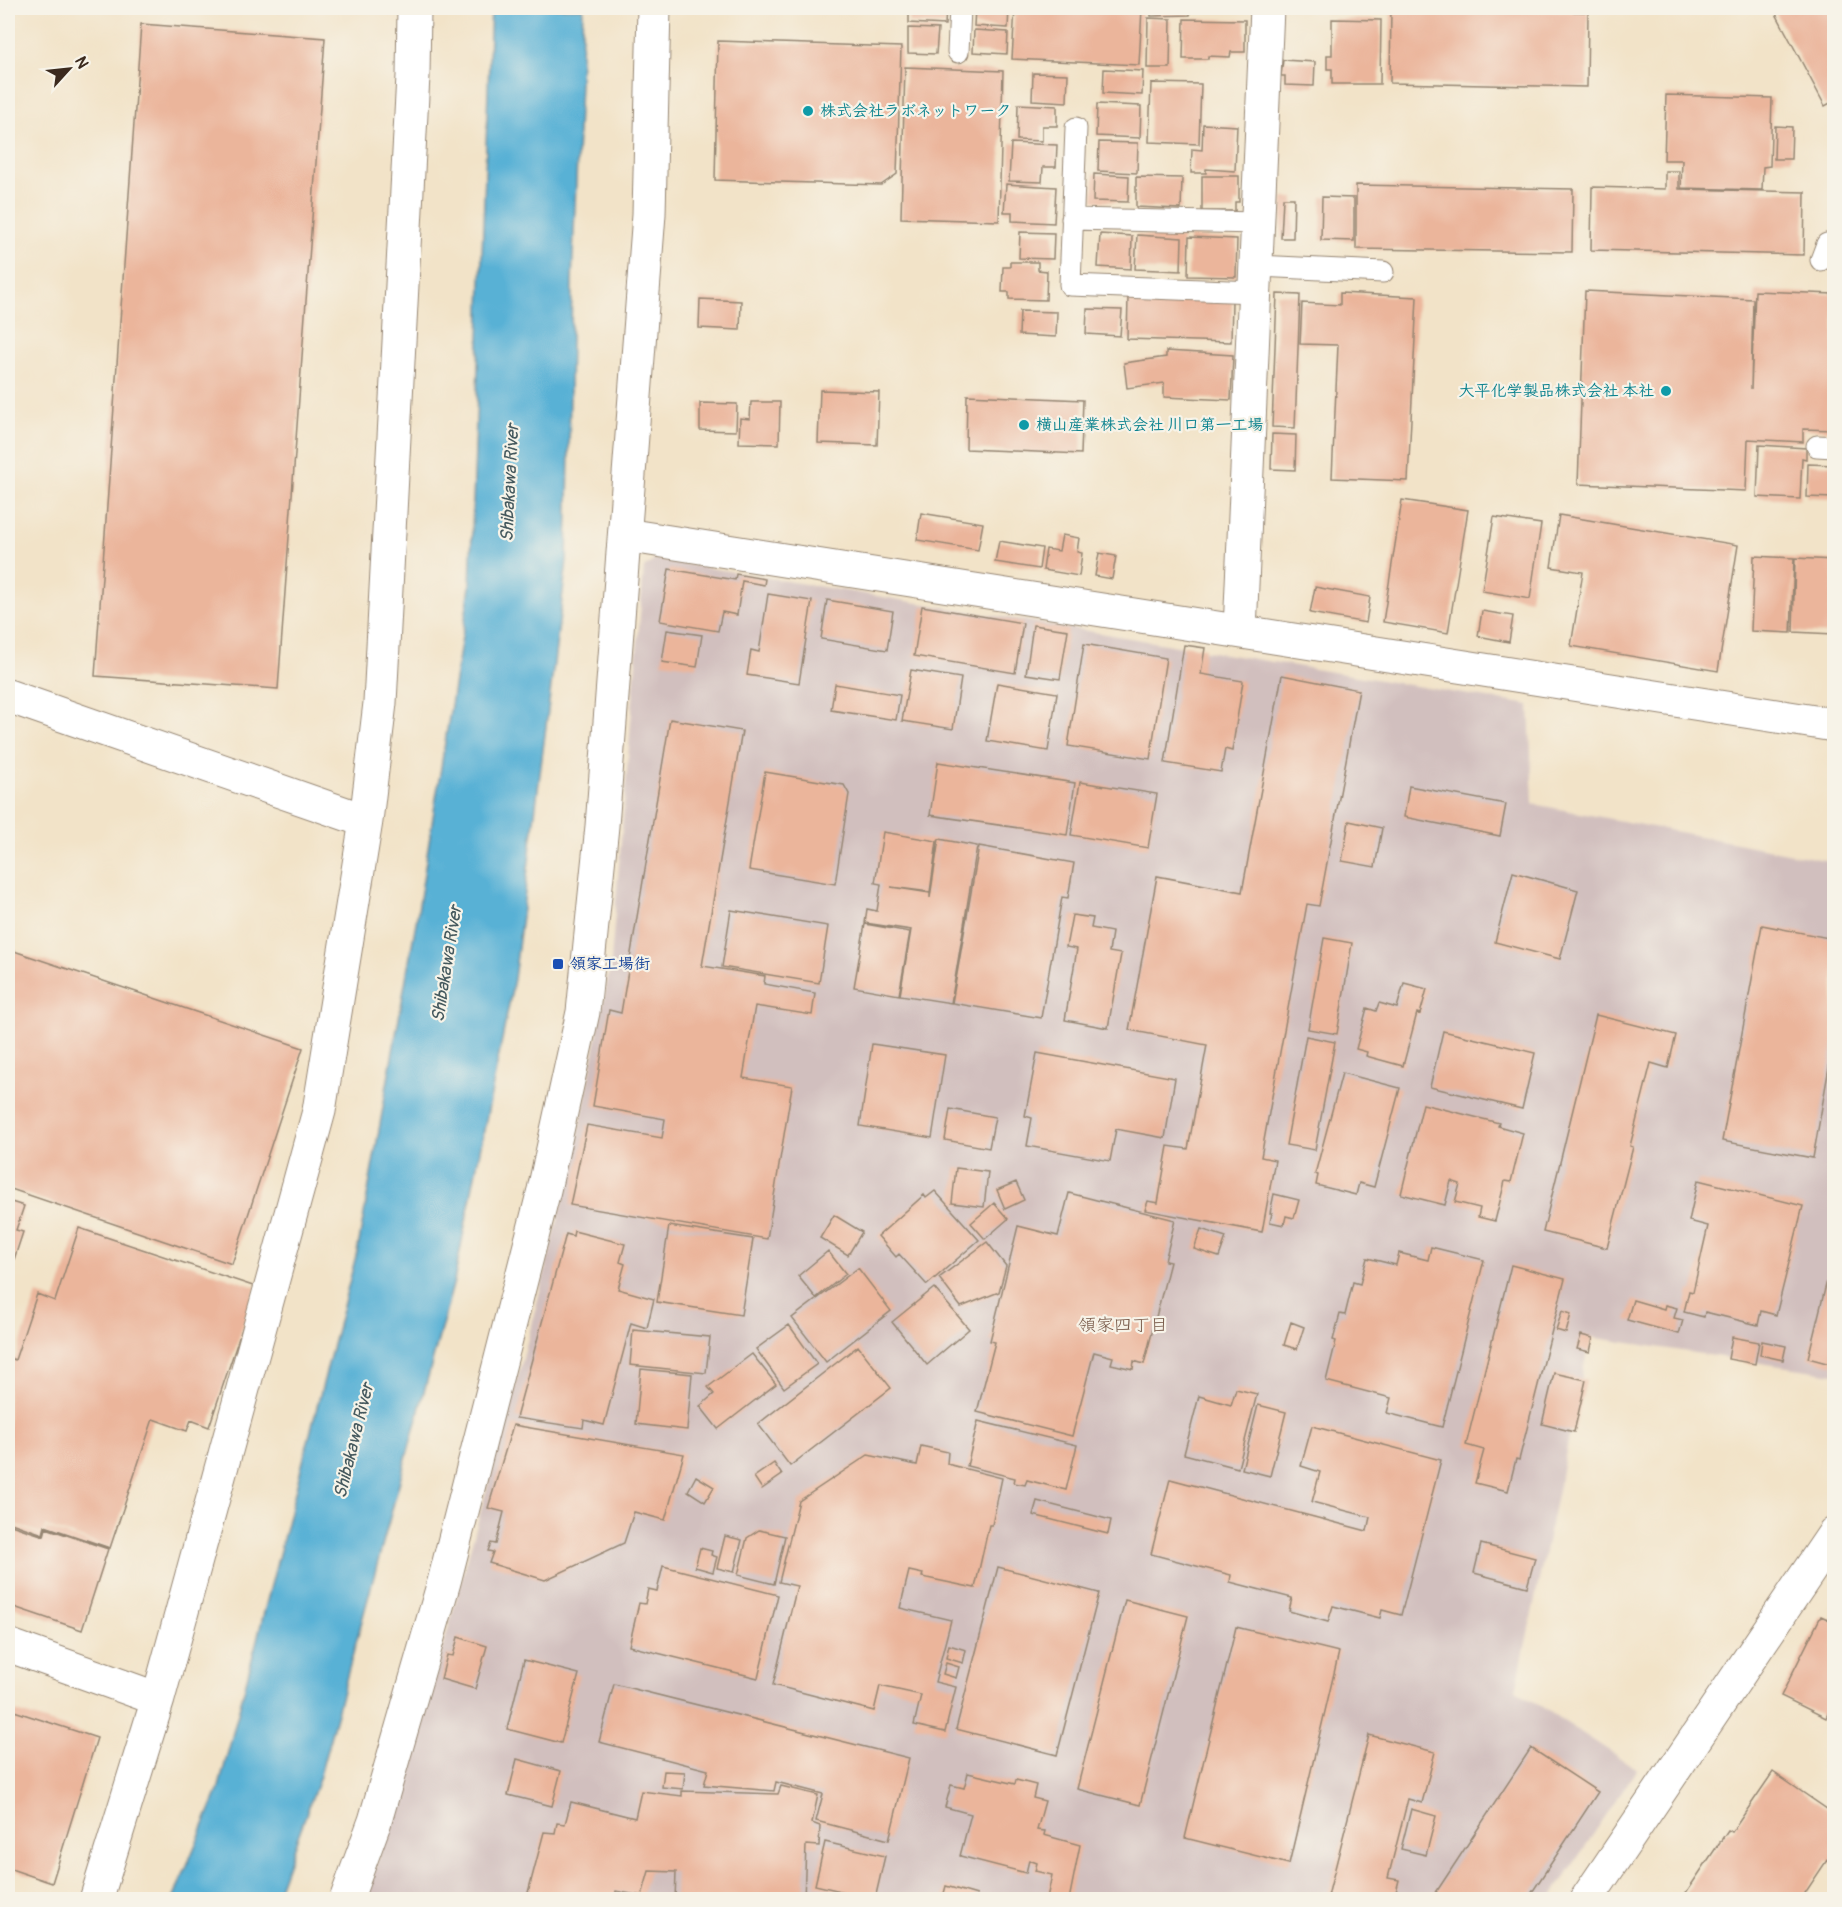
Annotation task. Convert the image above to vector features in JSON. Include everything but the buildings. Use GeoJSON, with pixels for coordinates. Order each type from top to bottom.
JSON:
{"type":"FeatureCollection","features":[{"type":"Feature","properties":{"kind":"street"},"geometry":{"type":"LineString","coordinates":[[96,1899],[158,1699],[319,1111],[366,821],[380,703],[413,76],[414,8]]}},
{"type":"Feature","properties":{"kind":"street"},"geometry":{"type":"LineString","coordinates":[[346,1899],[375,1821],[444,1582],[544,1190],[583,1012],[602,826],[649,214],[654,8]]}},
{"type":"Feature","properties":{"kind":"street"},"geometry":{"type":"LineString","coordinates":[[1240,631],[1267,8]]}},
{"type":"Feature","properties":{"kind":"street"},"geometry":{"type":"LineString","coordinates":[[626,535],[1834,725]]}},
{"type":"Feature","properties":{"kind":"street"},"geometry":{"type":"LineString","coordinates":[[8,696],[366,821]]}},
{"type":"Feature","properties":{"kind":"street"},"geometry":{"type":"LineString","coordinates":[[1586,1899],[1834,1534]]}},
{"type":"Feature","properties":{"kind":"street"},"geometry":{"type":"LineString","coordinates":[[8,1645],[158,1699]]}},
{"type":"Feature","properties":{"kind":"lane"},"geometry":{"type":"LineString","coordinates":[[958,52],[960,8]]}},
{"type":"Feature","properties":{"kind":"lane"},"geometry":{"type":"LineString","coordinates":[[1076,128],[1070,285],[1383,272]]}},
{"type":"Feature","properties":{"kind":"lane"},"geometry":{"type":"LineString","coordinates":[[1072,219],[1258,223]]}},
{"type":"Feature","properties":{"kind":"lane"},"geometry":{"type":"LineString","coordinates":[[1821,260],[1827,244],[1834,242]]}},
{"type":"Feature","properties":{"kind":"shaded area"},"geometry":{"type":"Polygon","coordinates":[[[656,559],[1529,705],[1533,804],[1834,862],[1834,1374],[1590,1337],[1516,1690],[1637,1769],[1550,1899],[365,1900],[429,1698],[522,1362],[576,1149],[611,961],[644,568],[656,559]]]}},
{"type":"Feature","properties":{"kind":"water","name":"Shibakawa River"},"geometry":{"type":"Polygon","coordinates":[[[491,8],[583,8],[572,281],[567,560],[514,979],[454,1281],[319,1779],[275,1899],[173,1899],[218,1791],[358,1248],[417,917],[470,587],[491,8]]]}},
{"type":"Feature","properties":{"kind":"place","name":"株式会社ラボネットワーク"},"geometry":{"type":"Point","coordinates":[808,111]}},
{"type":"Feature","properties":{"kind":"place","name":"大平化学製品株式会社 本社"},"geometry":{"type":"Point","coordinates":[1666,391]}},
{"type":"Feature","properties":{"kind":"place","name":"横山産業株式会社 川口第一工場"},"geometry":{"type":"Point","coordinates":[1024,425]}},
{"type":"Feature","properties":{"kind":"place","name":"領家工場街"},"geometry":{"type":"Point","coordinates":[558,964]}},
{"type":"Feature","properties":{"kind":"district","name":"領家四丁目"},"geometry":{"type":"Point","coordinates":[1123,1325]}}]}
